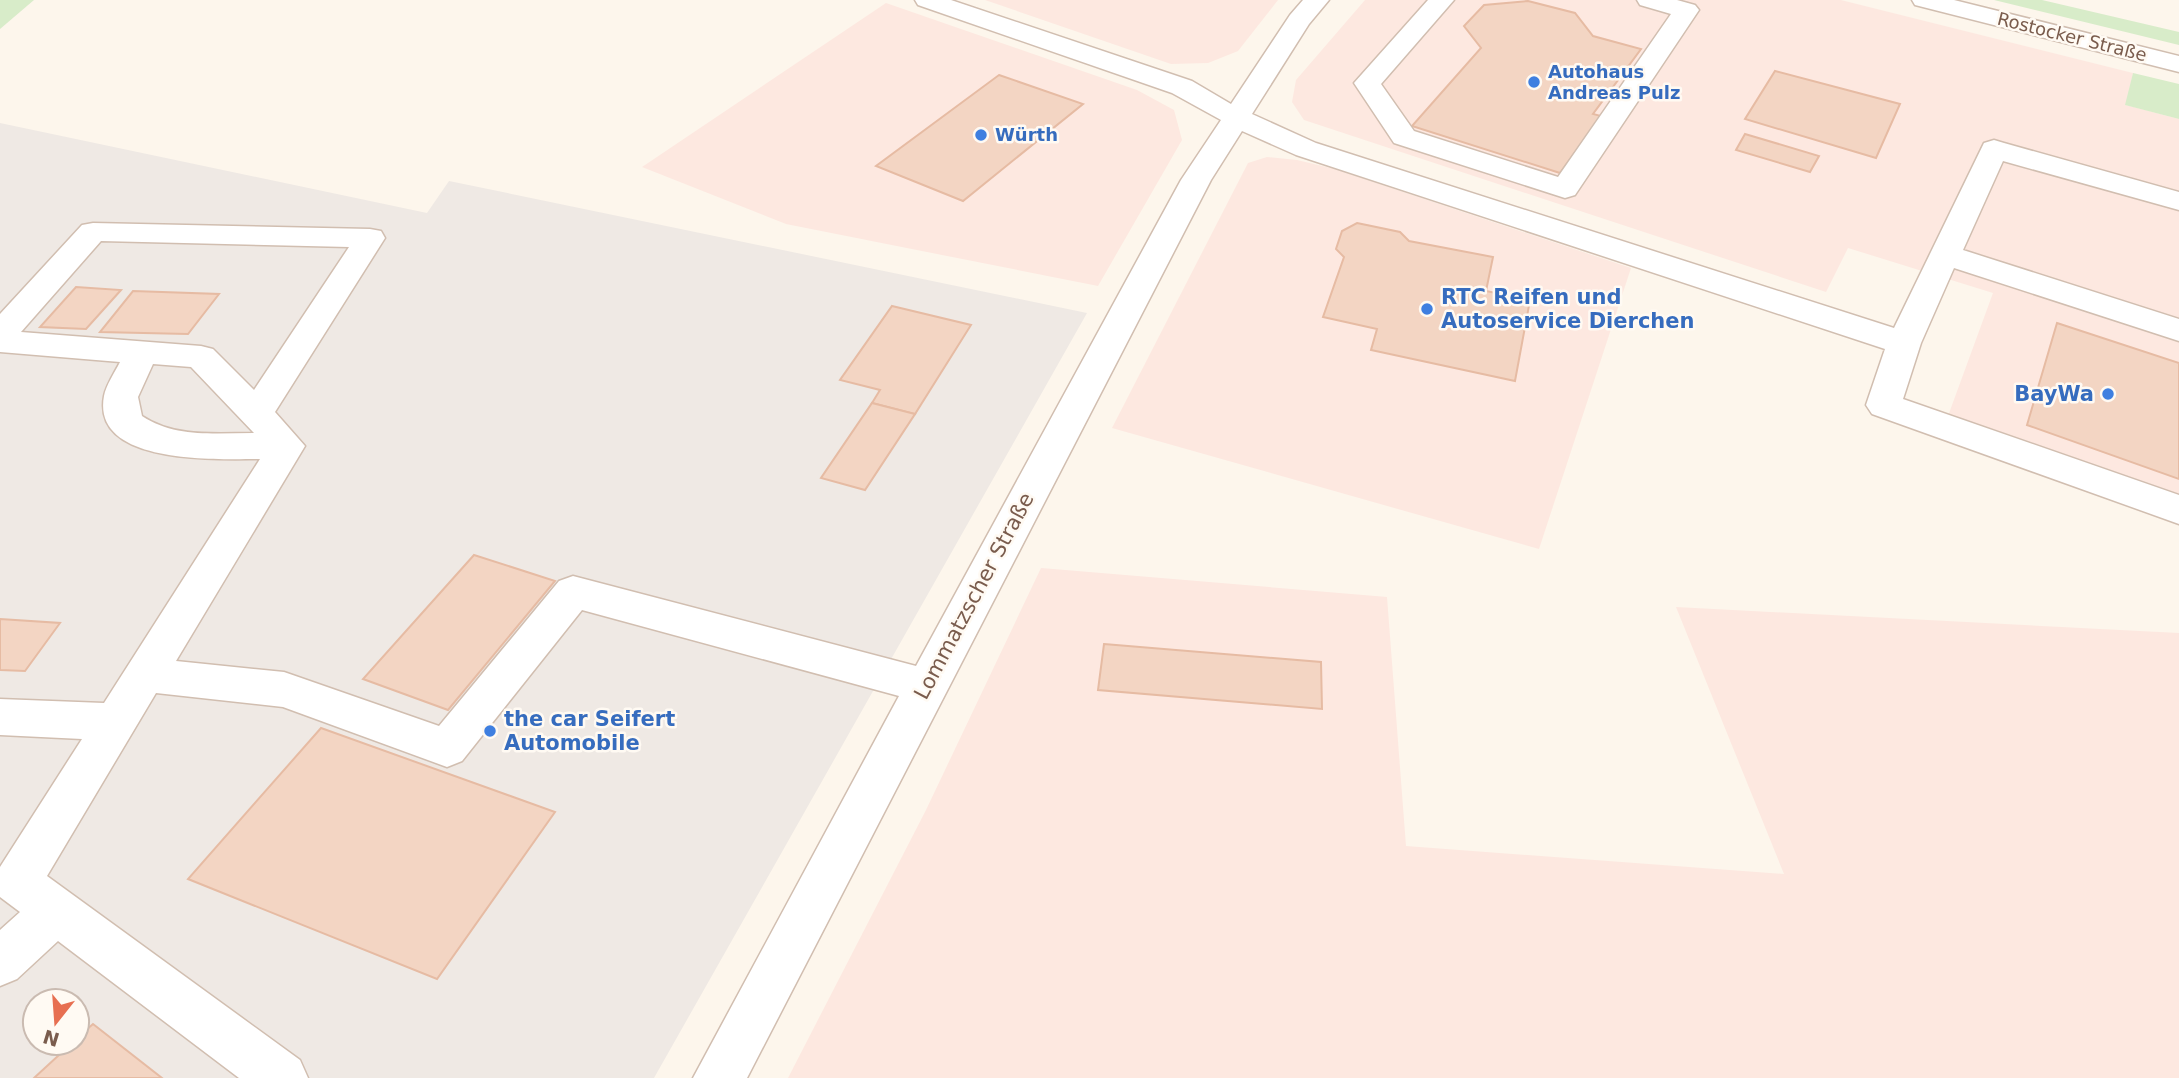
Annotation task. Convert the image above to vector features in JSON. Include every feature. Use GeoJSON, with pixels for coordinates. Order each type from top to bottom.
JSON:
{"type":"FeatureCollection","features":[{"type":"Feature","properties":{"kind":"street"},"geometry":{"type":"LineString","coordinates":[[927,0],[967,5],[1182,86],[1235,117],[1306,149],[1904,342]]}},
{"type":"Feature","properties":{"kind":"street","name":"Lommatzscher Straße"},"geometry":{"type":"LineString","coordinates":[[719,1078],[1190,192],[1235,117],[1299,20],[1317,0]]}},
{"type":"Feature","properties":{"kind":"street"},"geometry":{"type":"LineString","coordinates":[[1442,0],[1367,83],[1404,137],[1565,189],[1686,10],[1649,0]]}},
{"type":"Feature","properties":{"kind":"street","name":"Rostocker Straße"},"geometry":{"type":"LineString","coordinates":[[1924,0],[2179,64]]}},
{"type":"Feature","properties":{"kind":"street"},"geometry":{"type":"LineString","coordinates":[[1375,172],[1404,137]]}},
{"type":"Feature","properties":{"kind":"street"},"geometry":{"type":"LineString","coordinates":[[2179,201],[1994,149],[1904,342],[1884,405],[2179,510]]}},
{"type":"Feature","properties":{"kind":"street"},"geometry":{"type":"LineString","coordinates":[[0,334],[93,232],[370,238],[257,413]]}},
{"type":"Feature","properties":{"kind":"street"},"geometry":{"type":"LineString","coordinates":[[1945,256],[2179,330]]}},
{"type":"Feature","properties":{"kind":"street"},"geometry":{"type":"LineString","coordinates":[[0,341],[201,357],[287,446]]}},
{"type":"Feature","properties":{"kind":"street"},"geometry":{"type":"LineString","coordinates":[[141,352],[121,397],[125,422],[150,439],[191,446],[287,446]]}},
{"type":"Feature","properties":{"kind":"street"},"geometry":{"type":"LineString","coordinates":[[282,1078],[17,882],[287,446]]}},
{"type":"Feature","properties":{"kind":"street"},"geometry":{"type":"LineString","coordinates":[[146,675],[284,690],[447,748],[573,592],[926,686]]}},
{"type":"Feature","properties":{"kind":"street"},"geometry":{"type":"LineString","coordinates":[[0,717],[117,722]]}},
{"type":"Feature","properties":{"kind":"street"},"geometry":{"type":"LineString","coordinates":[[0,962],[55,912]]}},
{"type":"Feature","properties":{"kind":"shaded area"},"geometry":{"type":"Polygon","coordinates":[[[985,0],[1278,0],[1238,51],[1208,63],[1171,64],[985,0]]]}},
{"type":"Feature","properties":{"kind":"shaded area"},"geometry":{"type":"Polygon","coordinates":[[[1365,0],[1841,0],[2133,73],[2126,105],[2179,119],[2179,498],[1948,416],[1993,293],[1848,248],[1826,292],[1304,120],[1292,102],[1296,80],[1365,0]]]}},
{"type":"Feature","properties":{"kind":"shaded area"},"geometry":{"type":"Polygon","coordinates":[[[886,3],[1137,90],[1174,110],[1182,140],[1098,286],[786,224],[642,167],[886,3]]]}},
{"type":"Feature","properties":{"kind":"shaded area"},"geometry":{"type":"Polygon","coordinates":[[[0,123],[427,213],[449,181],[1087,313],[654,1078],[0,1078],[0,123]]]}},
{"type":"Feature","properties":{"kind":"shaded area"},"geometry":{"type":"Polygon","coordinates":[[[1267,157],[1297,160],[1335,169],[1631,268],[1539,549],[1112,428],[1248,163],[1267,157]]]}},
{"type":"Feature","properties":{"kind":"shaded area"},"geometry":{"type":"Polygon","coordinates":[[[1041,568],[1387,597],[1406,846],[1784,874],[1676,607],[2179,633],[2179,1078],[788,1078],[926,810],[1041,568]]]}},
{"type":"Feature","properties":{"kind":"green space"},"geometry":{"type":"Polygon","coordinates":[[[0,0],[34,0],[0,29],[0,0]]]}},
{"type":"Feature","properties":{"kind":"green space"},"geometry":{"type":"Polygon","coordinates":[[[1994,0],[2042,0],[2179,32],[2179,45],[1994,0]]]}},
{"type":"Feature","properties":{"kind":"green space"},"geometry":{"type":"Polygon","coordinates":[[[2133,73],[2179,84],[2179,119],[2125,105],[2133,73]]]}},
{"type":"Feature","properties":{"kind":"building","name":"Autohaus Andreas Pulz"},"geometry":{"type":"Polygon","coordinates":[[[1528,1],[1575,13],[1593,36],[1641,49],[1593,114],[1601,116],[1560,173],[1412,126],[1481,48],[1464,26],[1484,5],[1528,1]]]}},
{"type":"Feature","properties":{"kind":"building"},"geometry":{"type":"Polygon","coordinates":[[[1775,71],[1900,104],[1876,158],[1745,119],[1775,71]]]}},
{"type":"Feature","properties":{"kind":"building","name":"Würth"},"geometry":{"type":"Polygon","coordinates":[[[999,75],[1083,104],[963,201],[876,166],[999,75]]]}},
{"type":"Feature","properties":{"kind":"building"},"geometry":{"type":"Polygon","coordinates":[[[1745,134],[1819,156],[1810,172],[1736,150],[1745,134]]]}},
{"type":"Feature","properties":{"kind":"building","name":"RTC Reifen und Autoservice Dierchen"},"geometry":{"type":"Polygon","coordinates":[[[1357,223],[1400,232],[1409,241],[1493,257],[1486,291],[1530,300],[1515,381],[1371,350],[1377,329],[1323,317],[1344,257],[1336,249],[1342,231],[1357,223]]]}},
{"type":"Feature","properties":{"kind":"building"},"geometry":{"type":"Polygon","coordinates":[[[76,287],[121,290],[86,329],[40,327],[76,287]]]}},
{"type":"Feature","properties":{"kind":"building"},"geometry":{"type":"Polygon","coordinates":[[[133,291],[219,294],[188,334],[100,332],[133,291]]]}},
{"type":"Feature","properties":{"kind":"building"},"geometry":{"type":"Polygon","coordinates":[[[892,306],[971,325],[915,414],[872,403],[880,390],[840,380],[892,306]]]}},
{"type":"Feature","properties":{"kind":"building","name":"BayWa"},"geometry":{"type":"Polygon","coordinates":[[[2057,323],[2179,363],[2179,479],[2027,425],[2057,323]]]}},
{"type":"Feature","properties":{"kind":"building"},"geometry":{"type":"Polygon","coordinates":[[[872,403],[915,414],[865,490],[821,478],[872,403]]]}},
{"type":"Feature","properties":{"kind":"building"},"geometry":{"type":"Polygon","coordinates":[[[474,555],[555,581],[448,710],[363,679],[474,555]]]}},
{"type":"Feature","properties":{"kind":"building"},"geometry":{"type":"Polygon","coordinates":[[[0,619],[60,623],[25,671],[0,670],[0,619]]]}},
{"type":"Feature","properties":{"kind":"building"},"geometry":{"type":"Polygon","coordinates":[[[1104,644],[1321,662],[1322,709],[1098,690],[1104,644]]]}},
{"type":"Feature","properties":{"kind":"building"},"geometry":{"type":"Polygon","coordinates":[[[321,728],[555,812],[437,979],[188,879],[321,728]]]}},
{"type":"Feature","properties":{"kind":"building"},"geometry":{"type":"Polygon","coordinates":[[[93,1024],[162,1078],[34,1078],[57,1057],[91,1057],[93,1024]]]}},
{"type":"Feature","properties":{"kind":"place","name":"Autohaus Andreas Pulz"},"geometry":{"type":"Point","coordinates":[1534,82]}},
{"type":"Feature","properties":{"kind":"place","name":"Würth"},"geometry":{"type":"Point","coordinates":[981,135]}},
{"type":"Feature","properties":{"kind":"place","name":"RTC Reifen und Autoservice Dierchen"},"geometry":{"type":"Point","coordinates":[1427,309]}},
{"type":"Feature","properties":{"kind":"place","name":"BayWa"},"geometry":{"type":"Point","coordinates":[2108,394]}},
{"type":"Feature","properties":{"kind":"place","name":"the car Seifert Automobile"},"geometry":{"type":"Point","coordinates":[490,731]}}]}
